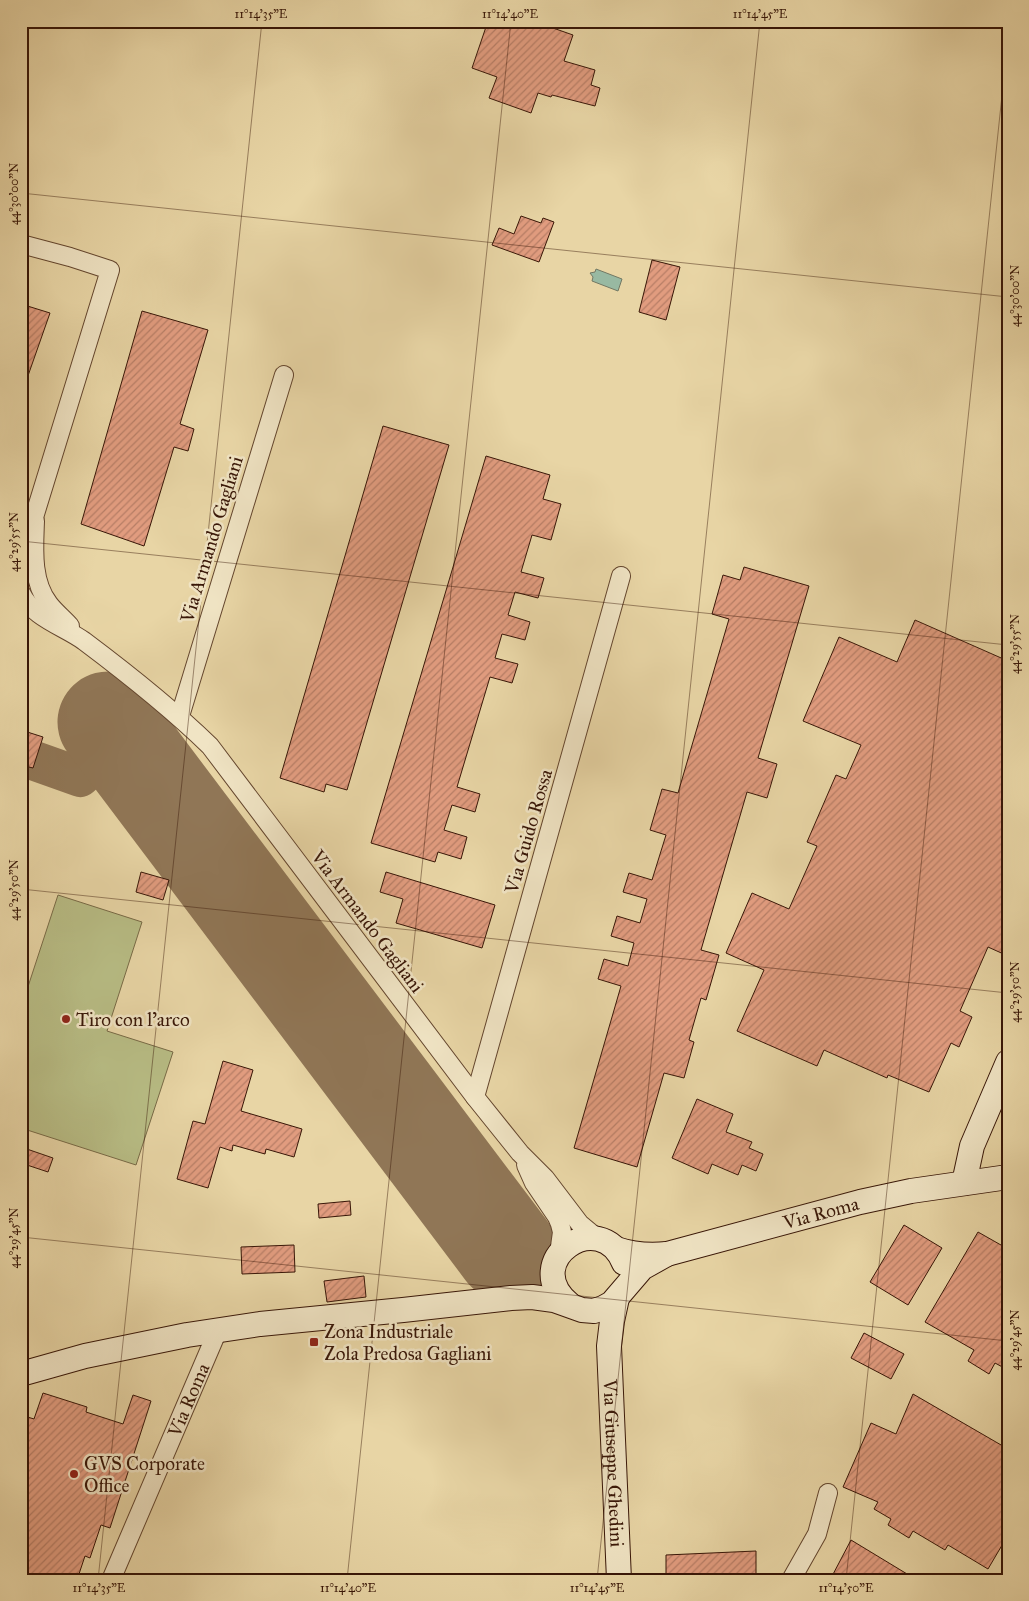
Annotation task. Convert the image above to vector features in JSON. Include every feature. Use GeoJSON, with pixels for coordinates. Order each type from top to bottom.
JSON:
{"type":"FeatureCollection","features":[{"type":"Feature","properties":{"kind":"street","name":"Via Armando Gagliani"},"geometry":{"type":"LineString","coordinates":[[21,244],[110,270],[35,514],[21,545]]}},
{"type":"Feature","properties":{"kind":"street","name":"Via Armando Gagliani"},"geometry":{"type":"LineString","coordinates":[[180,716],[284,375]]}},
{"type":"Feature","properties":{"kind":"street","name":"Via Armando Gagliani"},"geometry":{"type":"LineString","coordinates":[[35,514],[34,557],[40,589],[49,604],[82,640]]}},
{"type":"Feature","properties":{"kind":"street","name":"Via Guido Rossa"},"geometry":{"type":"LineString","coordinates":[[475,1097],[621,576]]}},
{"type":"Feature","properties":{"kind":"street","name":"Via Armando Gagliani"},"geometry":{"type":"LineString","coordinates":[[21,593],[25,601],[44,618],[82,640],[180,716],[210,746],[475,1097],[520,1153],[545,1178],[580,1224],[607,1244]]}},
{"type":"Feature","properties":{"kind":"street"},"geometry":{"type":"LineString","coordinates":[[970,1182],[972,1146],[1008,1062]]}},
{"type":"Feature","properties":{"kind":"street","name":"Via Armando Gagliani"},"geometry":{"type":"LineString","coordinates":[[520,1153],[534,1183],[560,1224],[562,1232],[556,1265]]}},
{"type":"Feature","properties":{"kind":"street","name":"Via Roma"},"geometry":{"type":"LineString","coordinates":[[511,1298],[538,1289],[546,1283],[564,1248],[578,1240],[588,1238],[630,1254],[643,1256],[668,1254],[860,1202],[1008,1177]]}},
{"type":"Feature","properties":{"kind":"street"},"geometry":{"type":"LineString","coordinates":[[607,1244],[621,1256],[625,1267],[626,1277],[620,1294]]}},
{"type":"Feature","properties":{"kind":"street","name":"Via Roma"},"geometry":{"type":"LineString","coordinates":[[21,1374],[85,1356],[188,1335],[260,1324],[511,1298],[554,1300],[594,1311],[604,1308],[620,1294],[642,1268],[668,1254]]}},
{"type":"Feature","properties":{"kind":"street"},"geometry":{"type":"LineString","coordinates":[[556,1265],[554,1283],[559,1295],[572,1306]]}},
{"type":"Feature","properties":{"kind":"street","name":"Via Giuseppe Ghedini"},"geometry":{"type":"LineString","coordinates":[[619,1580],[609,1346],[612,1321],[620,1294]]}},
{"type":"Feature","properties":{"kind":"street","name":"Via Giuseppe Ghedini"},"geometry":{"type":"LineString","coordinates":[[572,1306],[592,1320],[602,1331],[609,1346]]}},
{"type":"Feature","properties":{"kind":"street","name":"Via Roma"},"geometry":{"type":"LineString","coordinates":[[111,1580],[218,1330]]}},
{"type":"Feature","properties":{"kind":"street"},"geometry":{"type":"LineString","coordinates":[[792,1580],[817,1534],[828,1493]]}},
{"type":"Feature","properties":{"kind":"green space","name":"Tiro con l'arco"},"geometry":{"type":"Polygon","coordinates":[[[58,895],[142,922],[107,1031],[173,1052],[136,1165],[21,1128],[21,1008],[58,895]]]}},
{"type":"Feature","properties":{"kind":"shaded area"},"geometry":{"type":"Polygon","coordinates":[[[596,269],[622,279],[618,291],[592,281],[593,277],[590,273],[595,272],[596,269]]]}},
{"type":"Feature","properties":{"kind":"building"},"geometry":{"type":"Polygon","coordinates":[[[488,21],[533,21],[573,35],[564,61],[595,70],[591,85],[600,88],[595,106],[538,93],[531,113],[489,98],[497,77],[472,68],[488,21]]]}},
{"type":"Feature","properties":{"kind":"building"},"geometry":{"type":"Polygon","coordinates":[[[521,216],[541,223],[543,218],[554,222],[539,262],[492,245],[499,228],[514,234],[521,216]]]}},
{"type":"Feature","properties":{"kind":"building"},"geometry":{"type":"Polygon","coordinates":[[[652,260],[680,267],[666,320],[639,312],[652,260]]]}},
{"type":"Feature","properties":{"kind":"building"},"geometry":{"type":"Polygon","coordinates":[[[21,304],[50,313],[23,390],[21,390],[21,304]]]}},
{"type":"Feature","properties":{"kind":"building"},"geometry":{"type":"Polygon","coordinates":[[[142,311],[208,330],[180,424],[194,429],[188,451],[174,447],[144,546],[81,524],[142,311]]]}},
{"type":"Feature","properties":{"kind":"building"},"geometry":{"type":"Polygon","coordinates":[[[383,426],[449,445],[347,790],[326,784],[324,792],[280,778],[383,426]]]}},
{"type":"Feature","properties":{"kind":"building"},"geometry":{"type":"Polygon","coordinates":[[[486,456],[550,475],[543,499],[561,504],[551,540],[532,535],[521,572],[544,578],[538,598],[515,592],[508,615],[530,622],[525,640],[502,634],[495,658],[518,664],[512,683],[490,677],[457,787],[480,794],[475,812],[452,805],[444,830],[467,837],[461,859],[438,852],[435,862],[371,843],[486,456]]]}},
{"type":"Feature","properties":{"kind":"building"},"geometry":{"type":"Polygon","coordinates":[[[744,567],[809,586],[758,758],[777,764],[767,798],[747,792],[701,950],[719,955],[706,1000],[701,998],[689,1040],[694,1042],[684,1078],[664,1073],[637,1167],[574,1148],[621,986],[598,979],[604,959],[628,966],[634,943],[611,936],[617,916],[640,923],[647,899],[623,892],[629,873],[652,880],[666,835],[650,830],[662,789],[678,793],[729,619],[712,614],[723,575],[740,580],[744,567]]]}},
{"type":"Feature","properties":{"kind":"building"},"geometry":{"type":"Polygon","coordinates":[[[915,620],[1008,661],[1008,956],[988,947],[960,1011],[972,1017],[959,1047],[951,1043],[929,1092],[888,1075],[887,1078],[824,1050],[817,1066],[737,1031],[764,970],[726,953],[752,893],[789,909],[817,846],[807,842],[836,775],[846,779],[861,745],[803,721],[839,637],[897,662],[915,620]]]}},
{"type":"Feature","properties":{"kind":"building"},"geometry":{"type":"Polygon","coordinates":[[[21,730],[43,737],[33,768],[21,765],[21,730]]]}},
{"type":"Feature","properties":{"kind":"building"},"geometry":{"type":"Polygon","coordinates":[[[141,872],[169,880],[163,900],[136,892],[141,872]]]}},
{"type":"Feature","properties":{"kind":"building"},"geometry":{"type":"Polygon","coordinates":[[[386,872],[495,905],[482,948],[396,923],[403,899],[380,892],[386,872]]]}},
{"type":"Feature","properties":{"kind":"building"},"geometry":{"type":"Polygon","coordinates":[[[223,1061],[253,1070],[241,1111],[302,1129],[294,1157],[266,1149],[265,1154],[233,1145],[232,1151],[220,1147],[208,1188],[177,1179],[193,1121],[205,1124],[223,1061]]]}},
{"type":"Feature","properties":{"kind":"building"},"geometry":{"type":"Polygon","coordinates":[[[697,1099],[733,1114],[726,1132],[752,1142],[749,1148],[763,1154],[756,1171],[742,1165],[738,1175],[712,1164],[708,1174],[672,1158],[697,1099]]]}},
{"type":"Feature","properties":{"kind":"building"},"geometry":{"type":"Polygon","coordinates":[[[21,1147],[53,1158],[48,1172],[21,1163],[21,1147]]]}},
{"type":"Feature","properties":{"kind":"building"},"geometry":{"type":"Polygon","coordinates":[[[350,1201],[351,1215],[319,1218],[318,1204],[350,1201]]]}},
{"type":"Feature","properties":{"kind":"building"},"geometry":{"type":"Polygon","coordinates":[[[904,1225],[942,1248],[908,1305],[870,1282],[904,1225]]]}},
{"type":"Feature","properties":{"kind":"building"},"geometry":{"type":"Polygon","coordinates":[[[978,1232],[1008,1249],[1008,1370],[995,1363],[989,1374],[968,1361],[974,1350],[925,1322],[978,1232]]]}},
{"type":"Feature","properties":{"kind":"building"},"geometry":{"type":"Polygon","coordinates":[[[294,1245],[295,1272],[242,1274],[241,1247],[294,1245]]]}},
{"type":"Feature","properties":{"kind":"building"},"geometry":{"type":"Polygon","coordinates":[[[364,1276],[366,1297],[327,1302],[324,1281],[364,1276]]]}},
{"type":"Feature","properties":{"kind":"building"},"geometry":{"type":"Polygon","coordinates":[[[864,1333],[904,1354],[891,1379],[851,1358],[864,1333]]]}},
{"type":"Feature","properties":{"kind":"building","name":"GVS Corporate Office"},"geometry":{"type":"Polygon","coordinates":[[[43,1393],[87,1407],[86,1412],[123,1424],[133,1395],[151,1401],[110,1528],[101,1525],[90,1558],[85,1556],[77,1580],[37,1580],[21,1575],[21,1415],[34,1419],[43,1393]]]}},
{"type":"Feature","properties":{"kind":"building"},"geometry":{"type":"Polygon","coordinates":[[[913,1394],[1008,1449],[1008,1535],[988,1569],[948,1545],[945,1550],[913,1531],[909,1538],[888,1525],[891,1519],[874,1509],[878,1502],[843,1487],[871,1423],[896,1434],[913,1394]]]}},
{"type":"Feature","properties":{"kind":"building"},"geometry":{"type":"Polygon","coordinates":[[[851,1540],[917,1580],[830,1580],[851,1540]]]}},
{"type":"Feature","properties":{"kind":"building"},"geometry":{"type":"Polygon","coordinates":[[[756,1551],[756,1580],[666,1580],[666,1555],[756,1551]]]}},
{"type":"Feature","properties":{"kind":"taxiway"},"geometry":{"type":"LineString","coordinates":[[35,761],[80,777],[122,740]]}},
{"type":"Feature","properties":{"kind":"runway"},"geometry":{"type":"LineString","coordinates":[[108,722],[506,1250]]}},
{"type":"Feature","properties":{"kind":"place","name":"Tiro con l'arco"},"geometry":{"type":"Point","coordinates":[66,1019]}},
{"type":"Feature","properties":{"kind":"place","name":"Zona Industriale Zola Predosa Gagliani"},"geometry":{"type":"Point","coordinates":[314,1342]}},
{"type":"Feature","properties":{"kind":"place","name":"GVS Corporate Office"},"geometry":{"type":"Point","coordinates":[74,1474]}}]}
